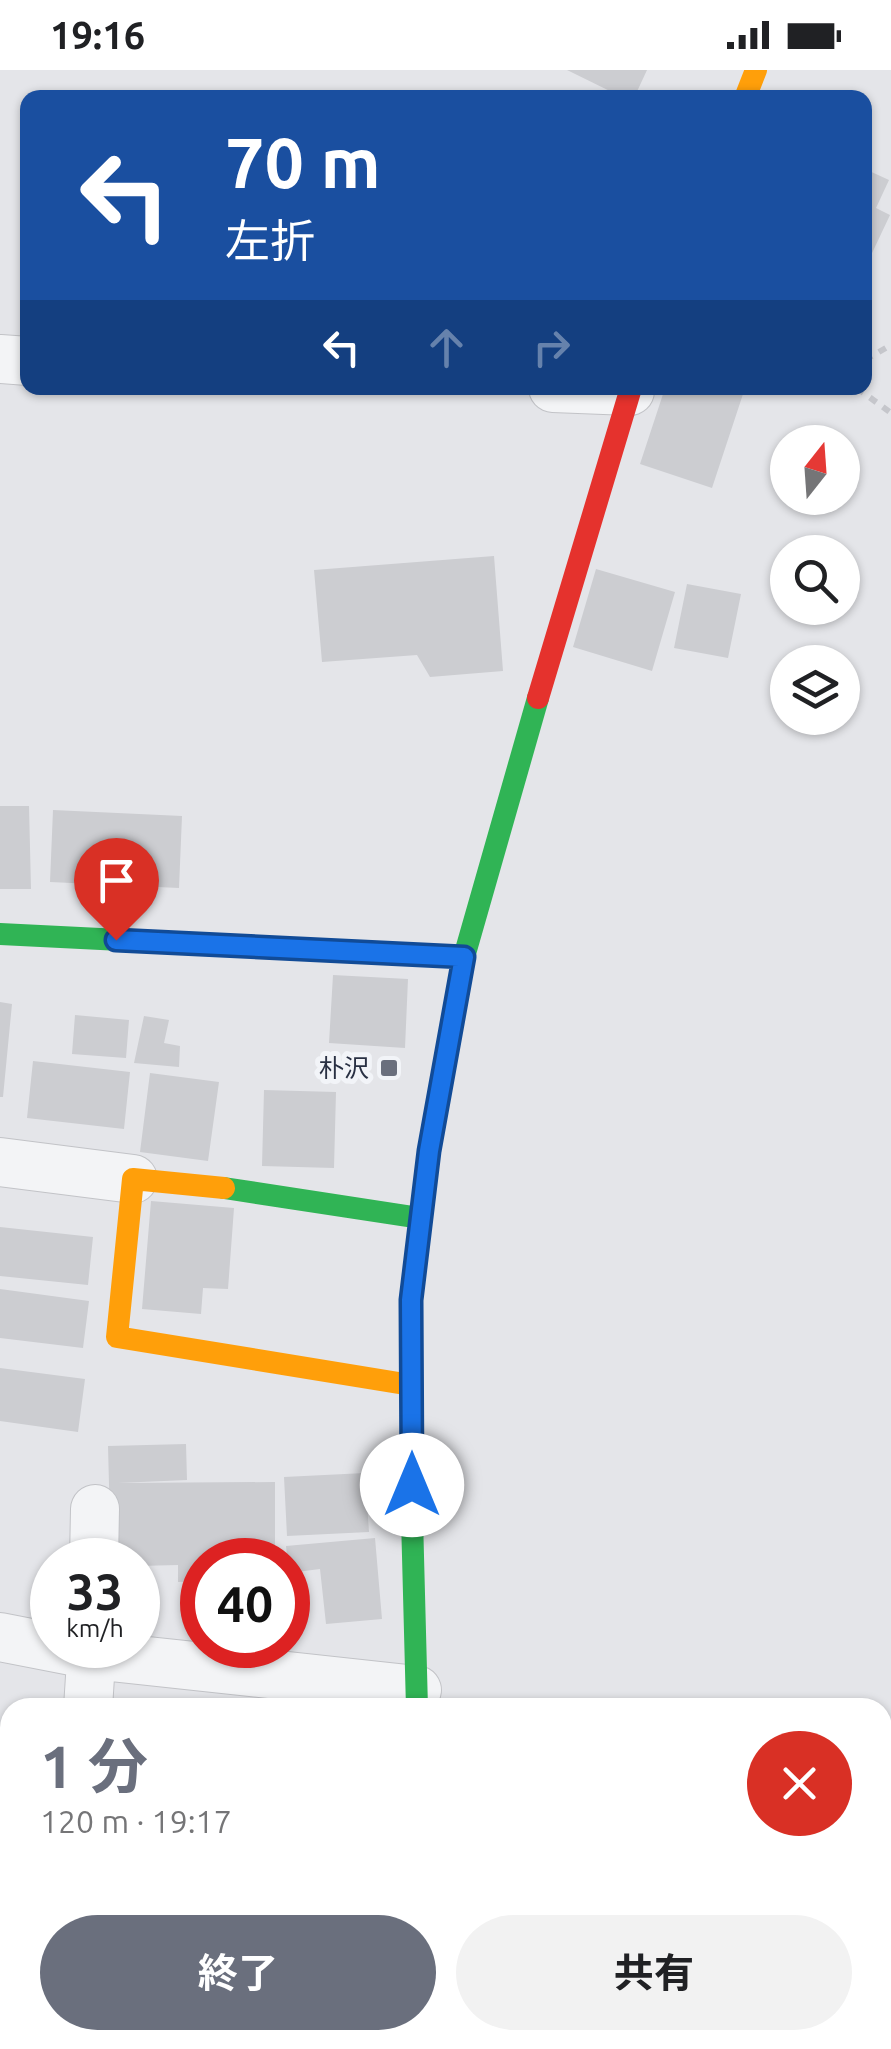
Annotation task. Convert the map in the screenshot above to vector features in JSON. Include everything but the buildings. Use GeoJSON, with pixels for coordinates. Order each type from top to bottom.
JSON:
{"type":"FeatureCollection","features":[{"type":"Feature","properties":{"kind":"street"},"geometry":{"type":"LineString","coordinates":[[417,1698],[411,1300],[429,1151],[464,957],[629,395]]}},
{"type":"Feature","properties":{"kind":"street"},"geometry":{"type":"LineString","coordinates":[[0,934],[464,957]]}},
{"type":"Feature","properties":{"kind":"street"},"geometry":{"type":"LineString","coordinates":[[0,1162],[133,1180],[249,1190],[420,1218]]}},
{"type":"Feature","properties":{"kind":"street"},"geometry":{"type":"LineString","coordinates":[[133,1180],[117,1337],[411,1385]]}},
{"type":"Feature","properties":{"kind":"street"},"geometry":{"type":"LineString","coordinates":[[94,1538],[95,1509]]}},
{"type":"Feature","properties":{"kind":"street"},"geometry":{"type":"LineString","coordinates":[[0,1637],[30,1641]]}},
{"type":"Feature","properties":{"kind":"street"},"geometry":{"type":"LineString","coordinates":[[160,1660],[410,1698]]}},
{"type":"Feature","properties":{"kind":"street"},"geometry":{"type":"LineString","coordinates":[[89,1698],[91,1668]]}},
{"type":"Feature","properties":{"kind":"path"},"geometry":{"type":"LineString","coordinates":[[867,395],[891,412]]}},
{"type":"Feature","properties":{"kind":"traffic: fast"},"geometry":{"type":"LineString","coordinates":[[417,1698],[411,1300],[429,1151],[464,957],[538,698]]}},
{"type":"Feature","properties":{"kind":"traffic: fast"},"geometry":{"type":"LineString","coordinates":[[0,934],[464,957]]}},
{"type":"Feature","properties":{"kind":"traffic: fast"},"geometry":{"type":"LineString","coordinates":[[224,1188],[420,1218]]}},
{"type":"Feature","properties":{"kind":"traffic: slow"},"geometry":{"type":"LineString","coordinates":[[748,90],[756,70]]}},
{"type":"Feature","properties":{"kind":"traffic: slow"},"geometry":{"type":"LineString","coordinates":[[224,1188],[133,1179],[117,1337],[411,1385]]}},
{"type":"Feature","properties":{"kind":"traffic: jam"},"geometry":{"type":"LineString","coordinates":[[538,698],[629,395]]}},
{"type":"Feature","properties":{"kind":"place","name":"朴沢"},"geometry":{"type":"Point","coordinates":[389,1068]}},
{"type":"Feature","properties":{"kind":"route"},"geometry":{"type":"LineString","coordinates":[[116,940],[464,957],[429,1151],[411,1300],[412,1485]]}}]}
